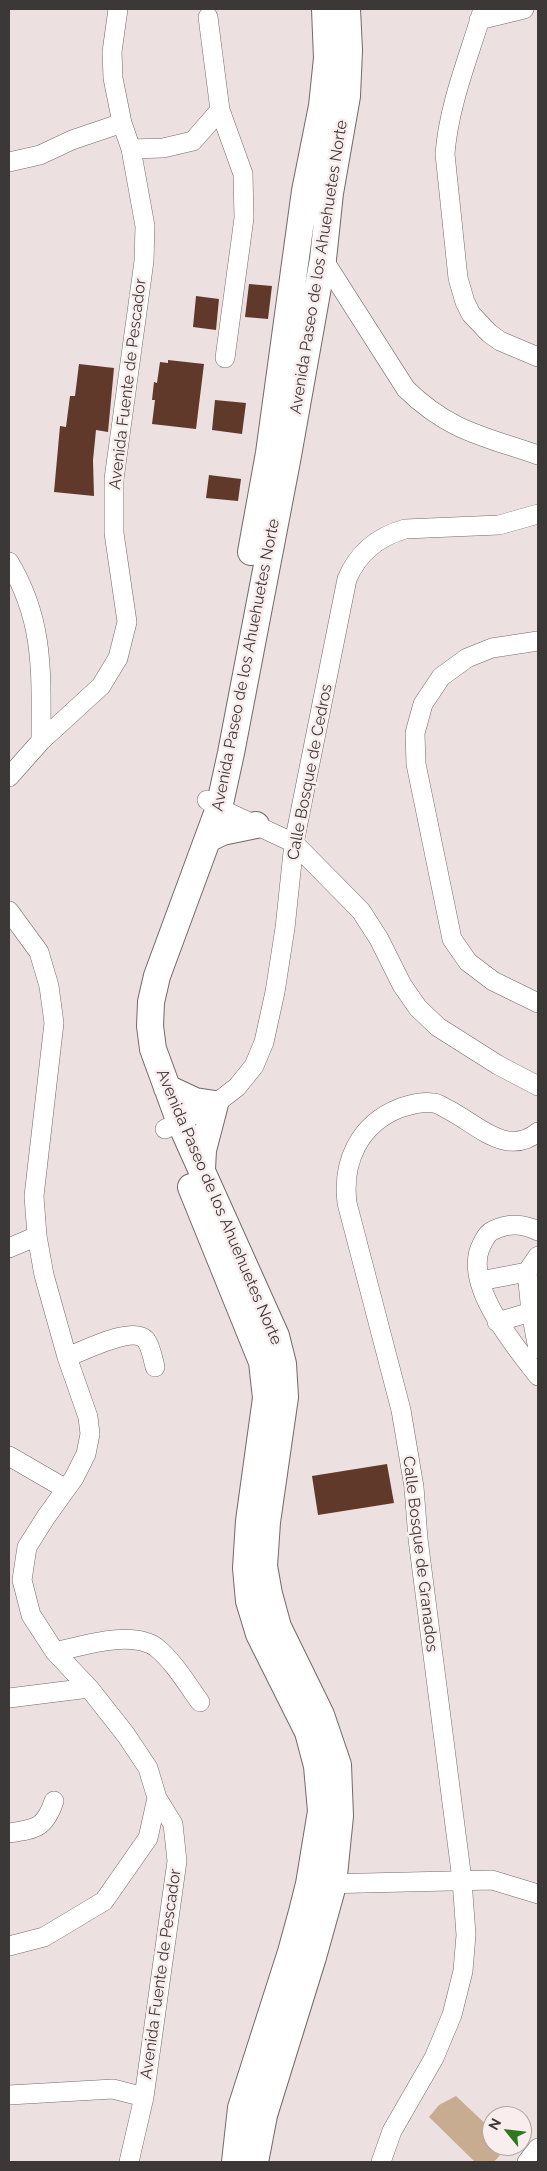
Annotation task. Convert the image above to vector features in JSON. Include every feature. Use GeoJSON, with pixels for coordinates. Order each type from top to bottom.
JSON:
{"type":"FeatureCollection","features":[{"type":"Feature","properties":{"kind":"street","name":"Avenida Fuente de Pescador"},"geometry":{"type":"LineString","coordinates":[[9,777],[41,741],[101,686],[118,658],[127,622],[114,533],[114,479],[144,261],[145,226],[131,149],[122,123],[113,78],[112,52],[118,9]]}},
{"type":"Feature","properties":{"kind":"street","name":"Avenida Paseo de los Ahuehuetes Norte"},"geometry":{"type":"LineString","coordinates":[[235,2162],[240,2108],[291,1952],[321,1884],[340,1816],[338,1765],[322,1715],[278,1627],[264,1566],[267,1522],[285,1397],[283,1364],[276,1336],[202,1173],[172,1125],[167,1088],[153,1049],[150,1026],[151,1002],[157,976],[208,839],[269,453],[305,191],[322,106],[327,58],[325,9]]}},
{"type":"Feature","properties":{"kind":"street","name":"Avenida Paseo de los Ahuehuetes Norte"},"geometry":{"type":"LineString","coordinates":[[255,2162],[264,2116],[313,1957],[321,1884],[321,1811],[317,1766],[308,1732],[259,1634],[249,1601],[246,1568],[248,1520],[266,1398],[262,1362],[172,1125],[142,1052],[138,1005],[144,979],[213,804],[287,461],[323,259],[330,193],[347,96],[350,50],[347,9]]}},
{"type":"Feature","properties":{"kind":"street"},"geometry":{"type":"LineString","coordinates":[[524,9],[481,14],[452,104],[445,154],[458,278],[465,302],[480,324],[500,341],[538,358]]}},
{"type":"Feature","properties":{"kind":"street"},"geometry":{"type":"LineString","coordinates":[[208,17],[220,110],[243,174],[244,218],[225,358]]}},
{"type":"Feature","properties":{"kind":"street"},"geometry":{"type":"LineString","coordinates":[[131,149],[163,148],[193,141],[220,110]]}},
{"type":"Feature","properties":{"kind":"street"},"geometry":{"type":"LineString","coordinates":[[9,162],[40,156],[72,140],[122,123]]}},
{"type":"Feature","properties":{"kind":"street"},"geometry":{"type":"LineString","coordinates":[[323,259],[406,389],[420,403],[452,425],[538,455]]}},
{"type":"Feature","properties":{"kind":"street","name":"Calle Bosque de Cedros"},"geometry":{"type":"LineString","coordinates":[[172,1125],[215,1104],[237,1087],[247,1077],[257,1060],[264,1042],[275,992],[285,928],[294,843],[347,579],[357,560],[372,544],[393,532],[405,529],[499,525],[538,514]]}},
{"type":"Feature","properties":{"kind":"street"},"geometry":{"type":"LineString","coordinates":[[9,562],[22,584],[36,623],[41,673],[41,741]]}},
{"type":"Feature","properties":{"kind":"street"},"geometry":{"type":"LineString","coordinates":[[538,641],[492,648],[467,658],[441,677],[423,704],[415,733],[416,764],[452,939],[468,962],[493,981],[538,1003]]}},
{"type":"Feature","properties":{"kind":"street"},"geometry":{"type":"LineString","coordinates":[[213,804],[294,843],[361,912],[379,940],[402,985],[418,1008],[438,1027],[498,1065],[538,1086]]}},
{"type":"Feature","properties":{"kind":"street"},"geometry":{"type":"LineString","coordinates":[[208,839],[222,832],[256,825]]}},
{"type":"Feature","properties":{"kind":"street","name":"Avenida Fuente de Pescador"},"geometry":{"type":"LineString","coordinates":[[9,911],[39,952],[49,986],[54,1023],[34,1196],[37,1236],[44,1275],[67,1357],[88,1417],[90,1434],[88,1448],[81,1466],[27,1547],[22,1580],[31,1615],[55,1652],[88,1688],[126,1735],[148,1768],[157,1798],[173,1824],[178,1861],[144,2097],[129,2162]]}},
{"type":"Feature","properties":{"kind":"street"},"geometry":{"type":"LineString","coordinates":[[167,1088],[195,1101],[215,1104],[203,1150],[202,1173]]}},
{"type":"Feature","properties":{"kind":"street","name":"Calle Bosque de Granados"},"geometry":{"type":"LineString","coordinates":[[381,2162],[392,2131],[434,2058],[452,2015],[462,1971],[466,1935],[462,1880],[401,1410],[376,1308],[347,1203],[346,1178],[352,1153],[362,1135],[382,1117],[407,1106],[434,1103],[464,1117],[492,1137],[508,1142],[524,1140],[538,1132]]}},
{"type":"Feature","properties":{"kind":"street"},"geometry":{"type":"LineString","coordinates":[[538,1231],[530,1227],[506,1224],[488,1233],[477,1253],[480,1281],[497,1322],[538,1376]]}},
{"type":"Feature","properties":{"kind":"street"},"geometry":{"type":"LineString","coordinates":[[9,1248],[37,1236]]}},
{"type":"Feature","properties":{"kind":"street"},"geometry":{"type":"LineString","coordinates":[[538,1256],[527,1272],[531,1312],[538,1350]]}},
{"type":"Feature","properties":{"kind":"street"},"geometry":{"type":"LineString","coordinates":[[480,1281],[527,1272]]}},
{"type":"Feature","properties":{"kind":"street"},"geometry":{"type":"LineString","coordinates":[[497,1322],[531,1312]]}},
{"type":"Feature","properties":{"kind":"street"},"geometry":{"type":"LineString","coordinates":[[67,1357],[126,1335],[137,1335],[148,1342],[155,1367]]}},
{"type":"Feature","properties":{"kind":"street"},"geometry":{"type":"LineString","coordinates":[[9,1456],[66,1489]]}},
{"type":"Feature","properties":{"kind":"street"},"geometry":{"type":"LineString","coordinates":[[55,1652],[117,1640],[138,1639],[155,1646],[168,1659],[200,1702]]}},
{"type":"Feature","properties":{"kind":"street"},"geometry":{"type":"LineString","coordinates":[[9,1698],[88,1688]]}},
{"type":"Feature","properties":{"kind":"street"},"geometry":{"type":"LineString","coordinates":[[9,1946],[44,1937],[104,1901],[148,1838],[157,1798]]}},
{"type":"Feature","properties":{"kind":"street"},"geometry":{"type":"LineString","coordinates":[[9,1833],[39,1825],[49,1816],[54,1801]]}},
{"type":"Feature","properties":{"kind":"street"},"geometry":{"type":"LineString","coordinates":[[321,1884],[492,1880],[538,1894]]}},
{"type":"Feature","properties":{"kind":"street"},"geometry":{"type":"LineString","coordinates":[[9,2095],[113,2089],[144,2097]]}},
{"type":"Feature","properties":{"kind":"street"},"geometry":{"type":"LineString","coordinates":[[527,2162],[538,2148]]}},
{"type":"Feature","properties":{"kind":"shaded area"},"geometry":{"type":"Polygon","coordinates":[[[456,2096],[482,2121],[482,2156],[499,2156],[494,2162],[475,2162],[429,2117],[439,2105],[456,2096]]]}},
{"type":"Feature","properties":{"kind":"building"},"geometry":{"type":"Polygon","coordinates":[[[249,284],[272,286],[268,319],[245,317],[249,284]]]}},
{"type":"Feature","properties":{"kind":"building"},"geometry":{"type":"Polygon","coordinates":[[[196,296],[219,299],[216,330],[193,327],[196,296]]]}},
{"type":"Feature","properties":{"kind":"building"},"geometry":{"type":"Polygon","coordinates":[[[168,360],[204,364],[196,429],[152,424],[155,400],[152,400],[154,382],[157,383],[160,362],[168,363],[168,360]]]}},
{"type":"Feature","properties":{"kind":"building"},"geometry":{"type":"Polygon","coordinates":[[[79,364],[114,368],[108,432],[96,430],[93,460],[94,496],[54,492],[60,426],[66,427],[70,396],[75,396],[79,364]]]}},
{"type":"Feature","properties":{"kind":"building"},"geometry":{"type":"Polygon","coordinates":[[[215,400],[246,403],[242,434],[212,430],[215,400]]]}},
{"type":"Feature","properties":{"kind":"building"},"geometry":{"type":"Polygon","coordinates":[[[209,475],[241,479],[238,501],[206,498],[209,475]]]}},
{"type":"Feature","properties":{"kind":"building"},"geometry":{"type":"Polygon","coordinates":[[[387,1464],[394,1503],[318,1515],[312,1476],[387,1464]]]}}]}
